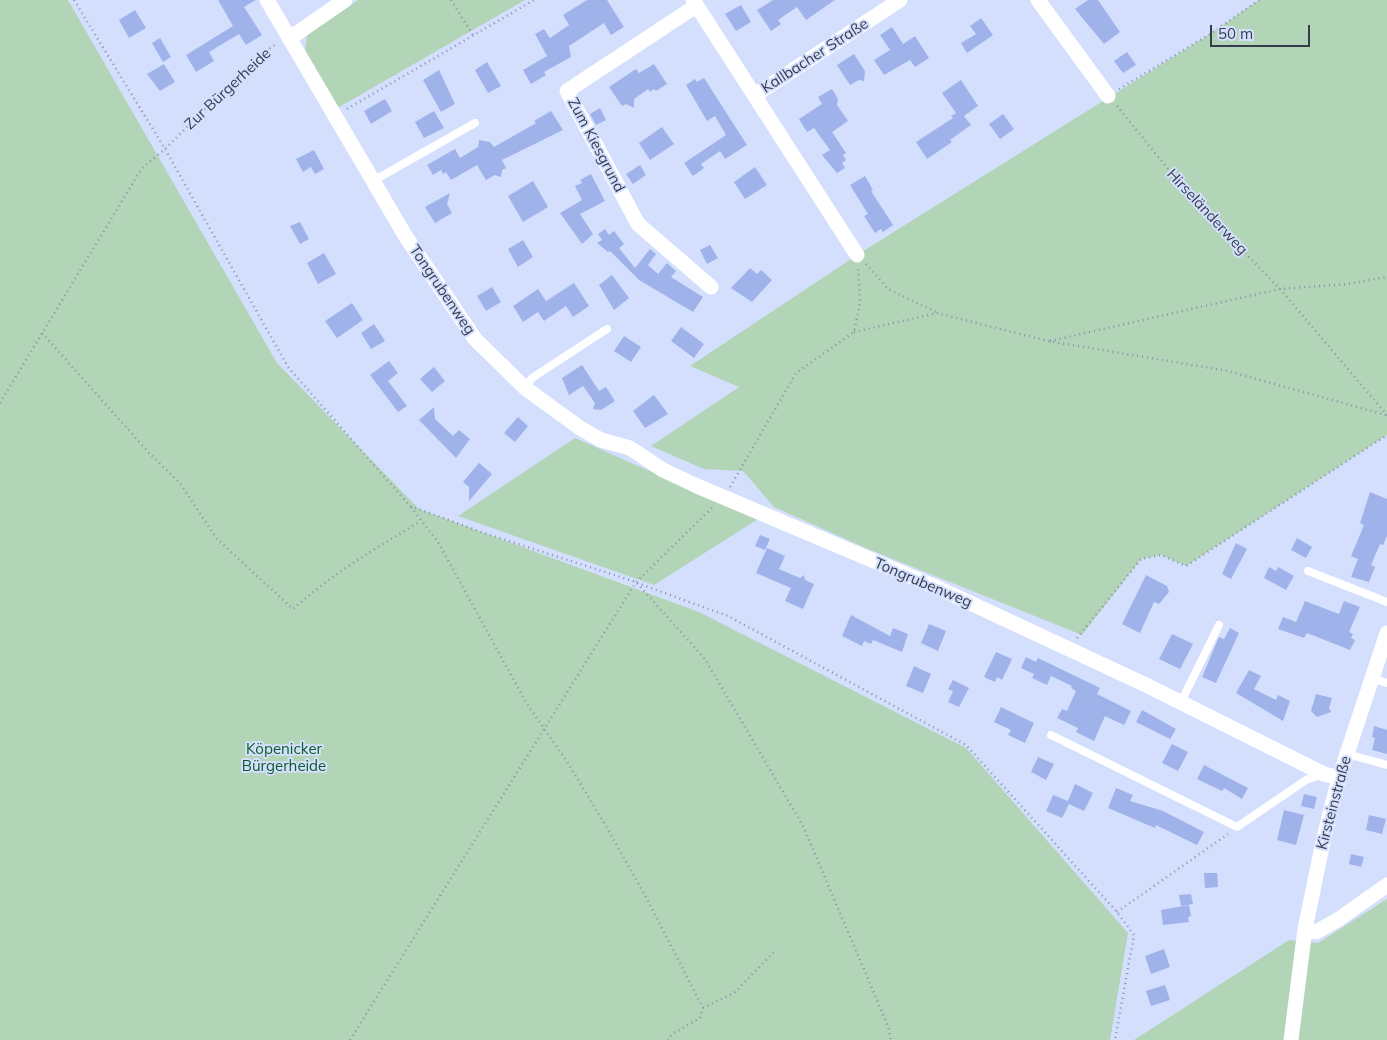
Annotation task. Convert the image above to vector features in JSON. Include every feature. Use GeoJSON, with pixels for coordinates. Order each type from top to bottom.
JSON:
{"type":"FeatureCollection","features":[{"type":"Feature","properties":{"kind":"street","name":"Tongrubenweg"},"geometry":{"type":"LineString","coordinates":[[267,0],[406,237],[464,325],[475,339],[526,388],[593,436],[630,448],[663,470],[938,588],[1181,702],[1331,776]]}},
{"type":"Feature","properties":{"kind":"street"},"geometry":{"type":"LineString","coordinates":[[290,38],[345,0]]}},
{"type":"Feature","properties":{"kind":"street","name":"Kallbacher Straße"},"geometry":{"type":"LineString","coordinates":[[755,95],[900,0]]}},
{"type":"Feature","properties":{"kind":"street"},"geometry":{"type":"LineString","coordinates":[[1038,0],[1108,96]]}},
{"type":"Feature","properties":{"kind":"street","name":"Zum Kiesgrund"},"geometry":{"type":"LineString","coordinates":[[711,287],[638,224],[567,91],[694,3],[857,255]]}},
{"type":"Feature","properties":{"kind":"street","name":"Kirsteinstraße"},"geometry":{"type":"LineString","coordinates":[[1291,1040],[1305,930],[1324,837],[1331,776],[1347,754],[1387,633]]}},
{"type":"Feature","properties":{"kind":"street"},"geometry":{"type":"LineString","coordinates":[[1305,930],[1316,932],[1339,919],[1387,885]]}},
{"type":"Feature","properties":{"kind":"lane"},"geometry":{"type":"LineString","coordinates":[[373,181],[475,123]]}},
{"type":"Feature","properties":{"kind":"lane"},"geometry":{"type":"LineString","coordinates":[[526,388],[532,378],[560,357],[607,329]]}},
{"type":"Feature","properties":{"kind":"lane"},"geometry":{"type":"LineString","coordinates":[[1308,571],[1387,602]]}},
{"type":"Feature","properties":{"kind":"lane"},"geometry":{"type":"LineString","coordinates":[[1181,702],[1219,625]]}},
{"type":"Feature","properties":{"kind":"lane"},"geometry":{"type":"LineString","coordinates":[[1371,678],[1387,683]]}},
{"type":"Feature","properties":{"kind":"lane"},"geometry":{"type":"LineString","coordinates":[[1051,735],[1237,827],[1306,780],[1331,776]]}},
{"type":"Feature","properties":{"kind":"lane"},"geometry":{"type":"LineString","coordinates":[[1347,754],[1387,765]]}},
{"type":"Feature","properties":{"kind":"path"},"geometry":{"type":"LineString","coordinates":[[74,0],[165,149],[288,367],[410,506],[438,542],[527,704],[603,821],[647,899],[703,1008],[700,1018],[672,1034],[668,1040]]}},
{"type":"Feature","properties":{"kind":"path"},"geometry":{"type":"LineString","coordinates":[[452,0],[474,35]]}},
{"type":"Feature","properties":{"kind":"path"},"geometry":{"type":"LineString","coordinates":[[335,116],[534,0]]}},
{"type":"Feature","properties":{"kind":"path"},"geometry":{"type":"LineString","coordinates":[[1108,96],[1210,34],[1259,0]]}},
{"type":"Feature","properties":{"kind":"path","name":"Zur Bürgerheide"},"geometry":{"type":"LineString","coordinates":[[0,403],[142,168],[165,149],[206,108],[234,86],[254,60],[290,38]]}},
{"type":"Feature","properties":{"kind":"path","name":"Hirseländerweg"},"geometry":{"type":"LineString","coordinates":[[1108,96],[1189,195],[1280,289],[1387,415]]}},
{"type":"Feature","properties":{"kind":"path"},"geometry":{"type":"LineString","coordinates":[[857,255],[888,289],[937,313],[1048,341],[1228,371],[1387,415]]}},
{"type":"Feature","properties":{"kind":"path"},"geometry":{"type":"LineString","coordinates":[[854,332],[860,303],[857,255]]}},
{"type":"Feature","properties":{"kind":"path"},"geometry":{"type":"LineString","coordinates":[[1048,341],[1280,289],[1347,284],[1387,277]]}},
{"type":"Feature","properties":{"kind":"path"},"geometry":{"type":"LineString","coordinates":[[350,1040],[636,582],[723,497],[796,373],[854,332],[937,313]]}},
{"type":"Feature","properties":{"kind":"path"},"geometry":{"type":"LineString","coordinates":[[42,332],[151,455],[179,482],[216,539],[293,609],[323,583],[358,558],[421,521]]}},
{"type":"Feature","properties":{"kind":"path"},"geometry":{"type":"LineString","coordinates":[[1068,648],[1141,559],[1161,555],[1186,566],[1387,435]]}},
{"type":"Feature","properties":{"kind":"path"},"geometry":{"type":"LineString","coordinates":[[410,506],[487,534],[636,582],[728,616],[966,745],[1117,912],[1134,936],[1115,1040]]}},
{"type":"Feature","properties":{"kind":"path"},"geometry":{"type":"LineString","coordinates":[[636,582],[705,659],[803,826],[848,927],[888,1026],[891,1040]]}},
{"type":"Feature","properties":{"kind":"path"},"geometry":{"type":"LineString","coordinates":[[1117,912],[1237,827]]}},
{"type":"Feature","properties":{"kind":"path"},"geometry":{"type":"LineString","coordinates":[[703,1008],[734,993],[774,952]]}},
{"type":"Feature","properties":{"kind":"green space","name":"Köpenicker Bürgerheide"},"geometry":{"type":"Polygon","coordinates":[[[0,0],[68,0],[277,363],[419,509],[699,612],[966,748],[1128,933],[1110,1040],[0,1040],[0,0]]]}},
{"type":"Feature","properties":{"kind":"green space"},"geometry":{"type":"Polygon","coordinates":[[[358,0],[525,0],[334,110],[305,52],[307,35],[358,0]]]}},
{"type":"Feature","properties":{"kind":"green space"},"geometry":{"type":"Polygon","coordinates":[[[1259,0],[1387,0],[1387,435],[1186,566],[1161,555],[1141,559],[1082,635],[868,549],[774,507],[743,471],[704,469],[651,446],[739,387],[690,366],[857,255],[1210,34],[1259,0]]]}},
{"type":"Feature","properties":{"kind":"green space"},"geometry":{"type":"Polygon","coordinates":[[[575,438],[758,519],[654,585],[458,516],[575,438]]]}},
{"type":"Feature","properties":{"kind":"green space"},"geometry":{"type":"Polygon","coordinates":[[[1387,899],[1387,1040],[1134,1040],[1289,940],[1318,943],[1387,899]]]}},
{"type":"Feature","properties":{"kind":"building"},"geometry":{"type":"Polygon","coordinates":[[[218,0],[256,0],[244,7],[262,35],[246,45],[239,34],[209,52],[214,61],[196,72],[186,55],[233,26],[218,0]]]}},
{"type":"Feature","properties":{"kind":"building"},"geometry":{"type":"Polygon","coordinates":[[[587,0],[607,0],[624,27],[611,35],[604,23],[569,46],[571,57],[544,72],[546,75],[531,84],[523,70],[547,56],[535,34],[544,29],[550,38],[569,25],[563,15],[587,0]]]}},
{"type":"Feature","properties":{"kind":"building"},"geometry":{"type":"Polygon","coordinates":[[[773,0],[835,0],[806,20],[797,7],[778,20],[781,24],[771,31],[757,10],[773,0]]]}},
{"type":"Feature","properties":{"kind":"building"},"geometry":{"type":"Polygon","coordinates":[[[1088,0],[1098,0],[1120,32],[1104,44],[1075,9],[1088,0]]]}},
{"type":"Feature","properties":{"kind":"building"},"geometry":{"type":"Polygon","coordinates":[[[741,5],[751,22],[736,31],[725,14],[741,5]]]}},
{"type":"Feature","properties":{"kind":"building"},"geometry":{"type":"Polygon","coordinates":[[[135,10],[146,28],[129,38],[119,20],[135,10]]]}},
{"type":"Feature","properties":{"kind":"building"},"geometry":{"type":"Polygon","coordinates":[[[981,18],[993,35],[967,53],[961,43],[976,34],[970,26],[981,18]]]}},
{"type":"Feature","properties":{"kind":"building"},"geometry":{"type":"Polygon","coordinates":[[[892,27],[903,44],[915,36],[929,58],[915,67],[910,60],[884,75],[874,60],[890,50],[880,35],[892,27]]]}},
{"type":"Feature","properties":{"kind":"building"},"geometry":{"type":"Polygon","coordinates":[[[160,38],[171,57],[163,62],[152,43],[160,38]]]}},
{"type":"Feature","properties":{"kind":"building"},"geometry":{"type":"Polygon","coordinates":[[[1127,52],[1136,65],[1123,73],[1114,61],[1127,52]]]}},
{"type":"Feature","properties":{"kind":"building"},"geometry":{"type":"Polygon","coordinates":[[[854,54],[865,71],[864,81],[859,80],[850,85],[837,65],[854,54]]]}},
{"type":"Feature","properties":{"kind":"building"},"geometry":{"type":"Polygon","coordinates":[[[487,62],[501,86],[488,93],[475,70],[487,62]]]}},
{"type":"Feature","properties":{"kind":"building"},"geometry":{"type":"Polygon","coordinates":[[[164,64],[175,82],[160,91],[147,74],[164,64]]]}},
{"type":"Feature","properties":{"kind":"building"},"geometry":{"type":"Polygon","coordinates":[[[654,64],[667,84],[656,91],[654,89],[650,92],[648,89],[634,99],[634,108],[626,104],[622,106],[609,87],[636,69],[639,73],[654,64]]]}},
{"type":"Feature","properties":{"kind":"building"},"geometry":{"type":"Polygon","coordinates":[[[439,70],[455,104],[441,112],[423,80],[439,70]]]}},
{"type":"Feature","properties":{"kind":"building"},"geometry":{"type":"Polygon","coordinates":[[[704,78],[747,145],[725,159],[720,151],[701,164],[704,168],[693,176],[684,163],[726,135],[715,116],[707,121],[686,85],[695,79],[697,82],[704,78]]]}},
{"type":"Feature","properties":{"kind":"building"},"geometry":{"type":"Polygon","coordinates":[[[961,80],[978,106],[964,116],[971,125],[950,140],[952,142],[927,159],[916,142],[953,118],[951,116],[956,113],[942,93],[961,80]]]}},
{"type":"Feature","properties":{"kind":"building"},"geometry":{"type":"Polygon","coordinates":[[[832,89],[838,99],[837,105],[848,121],[832,132],[846,153],[843,155],[846,160],[842,163],[845,168],[837,173],[822,155],[830,150],[814,128],[807,132],[799,119],[822,104],[818,97],[832,89]]]}},
{"type":"Feature","properties":{"kind":"building"},"geometry":{"type":"Polygon","coordinates":[[[385,99],[392,111],[371,124],[364,111],[385,99]]]}},
{"type":"Feature","properties":{"kind":"building"},"geometry":{"type":"Polygon","coordinates":[[[600,108],[606,120],[596,125],[590,114],[600,108]]]}},
{"type":"Feature","properties":{"kind":"building"},"geometry":{"type":"Polygon","coordinates":[[[434,111],[444,128],[424,138],[415,122],[434,111]]]}},
{"type":"Feature","properties":{"kind":"building"},"geometry":{"type":"Polygon","coordinates":[[[551,111],[563,130],[502,160],[506,168],[502,170],[501,177],[495,175],[486,180],[477,165],[451,180],[446,172],[443,174],[441,170],[433,175],[427,165],[455,149],[460,158],[478,147],[479,140],[490,142],[494,147],[536,123],[534,121],[551,111]]]}},
{"type":"Feature","properties":{"kind":"building"},"geometry":{"type":"Polygon","coordinates":[[[1003,114],[1014,129],[1000,139],[989,124],[1003,114]]]}},
{"type":"Feature","properties":{"kind":"building"},"geometry":{"type":"Polygon","coordinates":[[[662,127],[674,144],[650,160],[639,143],[662,127]]]}},
{"type":"Feature","properties":{"kind":"building"},"geometry":{"type":"Polygon","coordinates":[[[314,150],[324,169],[315,174],[311,167],[303,172],[296,159],[314,150]]]}},
{"type":"Feature","properties":{"kind":"building"},"geometry":{"type":"Polygon","coordinates":[[[640,165],[646,175],[633,184],[626,174],[640,165]]]}},
{"type":"Feature","properties":{"kind":"building"},"geometry":{"type":"Polygon","coordinates":[[[755,167],[767,185],[745,199],[734,182],[755,167]]]}},
{"type":"Feature","properties":{"kind":"building"},"geometry":{"type":"Polygon","coordinates":[[[591,174],[605,201],[580,214],[593,234],[582,244],[560,213],[582,200],[575,186],[582,183],[580,180],[591,174]]]}},
{"type":"Feature","properties":{"kind":"building"},"geometry":{"type":"Polygon","coordinates":[[[865,176],[873,190],[871,191],[893,225],[883,232],[881,229],[875,233],[864,216],[868,214],[850,185],[865,176]]]}},
{"type":"Feature","properties":{"kind":"building"},"geometry":{"type":"Polygon","coordinates":[[[533,181],[548,207],[523,222],[508,196],[533,181]]]}},
{"type":"Feature","properties":{"kind":"building"},"geometry":{"type":"Polygon","coordinates":[[[450,193],[447,204],[452,213],[435,223],[425,207],[450,193]]]}},
{"type":"Feature","properties":{"kind":"building"},"geometry":{"type":"Polygon","coordinates":[[[300,222],[309,239],[300,244],[290,226],[300,222]]]}},
{"type":"Feature","properties":{"kind":"building"},"geometry":{"type":"Polygon","coordinates":[[[605,229],[609,235],[614,231],[624,244],[619,248],[635,268],[650,249],[656,254],[648,265],[658,274],[667,263],[676,271],[671,277],[703,297],[693,312],[639,280],[610,251],[608,252],[597,243],[602,240],[598,234],[605,229]]]}},
{"type":"Feature","properties":{"kind":"building"},"geometry":{"type":"Polygon","coordinates":[[[523,240],[533,257],[518,267],[508,249],[523,240]]]}},
{"type":"Feature","properties":{"kind":"building"},"geometry":{"type":"Polygon","coordinates":[[[710,245],[718,258],[707,264],[700,250],[710,245]]]}},
{"type":"Feature","properties":{"kind":"building"},"geometry":{"type":"Polygon","coordinates":[[[324,253],[336,274],[318,284],[307,263],[324,253]]]}},
{"type":"Feature","properties":{"kind":"building"},"geometry":{"type":"Polygon","coordinates":[[[750,268],[757,274],[761,270],[772,280],[752,302],[731,288],[750,268]]]}},
{"type":"Feature","properties":{"kind":"building"},"geometry":{"type":"Polygon","coordinates":[[[612,275],[629,298],[614,310],[599,285],[612,275]]]}},
{"type":"Feature","properties":{"kind":"building"},"geometry":{"type":"Polygon","coordinates":[[[574,283],[589,306],[573,317],[566,306],[544,321],[538,312],[523,322],[513,306],[538,289],[546,301],[574,283]]]}},
{"type":"Feature","properties":{"kind":"building"},"geometry":{"type":"Polygon","coordinates":[[[492,287],[501,302],[486,311],[477,296],[492,287]]]}},
{"type":"Feature","properties":{"kind":"building"},"geometry":{"type":"Polygon","coordinates":[[[352,303],[363,320],[337,338],[325,321],[352,303]]]}},
{"type":"Feature","properties":{"kind":"building"},"geometry":{"type":"Polygon","coordinates":[[[374,324],[385,341],[371,349],[361,333],[374,324]]]}},
{"type":"Feature","properties":{"kind":"building"},"geometry":{"type":"Polygon","coordinates":[[[681,327],[704,344],[694,358],[671,341],[681,327]]]}},
{"type":"Feature","properties":{"kind":"building"},"geometry":{"type":"Polygon","coordinates":[[[624,336],[641,347],[631,362],[614,351],[624,336]]]}},
{"type":"Feature","properties":{"kind":"building"},"geometry":{"type":"Polygon","coordinates":[[[389,361],[398,373],[388,381],[407,406],[398,412],[370,375],[389,361]]]}},
{"type":"Feature","properties":{"kind":"building"},"geometry":{"type":"Polygon","coordinates":[[[582,365],[599,391],[606,387],[615,401],[601,410],[593,409],[595,403],[583,386],[569,395],[562,378],[582,365]]]}},
{"type":"Feature","properties":{"kind":"building"},"geometry":{"type":"Polygon","coordinates":[[[434,367],[445,381],[432,392],[420,379],[434,367]]]}},
{"type":"Feature","properties":{"kind":"building"},"geometry":{"type":"Polygon","coordinates":[[[654,395],[668,414],[645,428],[633,411],[654,395]]]}},
{"type":"Feature","properties":{"kind":"building"},"geometry":{"type":"Polygon","coordinates":[[[434,407],[435,419],[453,436],[459,430],[470,439],[456,458],[419,420],[434,407]]]}},
{"type":"Feature","properties":{"kind":"building"},"geometry":{"type":"Polygon","coordinates":[[[518,417],[528,426],[515,442],[504,433],[518,417]]]}},
{"type":"Feature","properties":{"kind":"building"},"geometry":{"type":"Polygon","coordinates":[[[479,463],[492,474],[469,501],[469,487],[463,482],[479,463]]]}},
{"type":"Feature","properties":{"kind":"building"},"geometry":{"type":"Polygon","coordinates":[[[1370,492],[1387,499],[1387,536],[1383,545],[1380,544],[1371,565],[1375,567],[1369,582],[1351,577],[1358,559],[1351,556],[1364,525],[1360,523],[1370,492]]]}},
{"type":"Feature","properties":{"kind":"building"},"geometry":{"type":"Polygon","coordinates":[[[760,535],[770,539],[765,550],[755,546],[760,535]]]}},
{"type":"Feature","properties":{"kind":"building"},"geometry":{"type":"Polygon","coordinates":[[[1297,538],[1312,547],[1306,558],[1291,550],[1297,538]]]}},
{"type":"Feature","properties":{"kind":"building"},"geometry":{"type":"Polygon","coordinates":[[[1236,543],[1247,549],[1231,579],[1222,574],[1236,543]]]}},
{"type":"Feature","properties":{"kind":"building"},"geometry":{"type":"Polygon","coordinates":[[[767,548],[785,556],[779,569],[800,578],[804,575],[805,580],[814,584],[803,609],[785,601],[791,588],[756,573],[767,548]]]}},
{"type":"Feature","properties":{"kind":"building"},"geometry":{"type":"Polygon","coordinates":[[[1269,567],[1276,571],[1278,567],[1294,576],[1286,590],[1264,578],[1269,567]]]}},
{"type":"Feature","properties":{"kind":"building"},"geometry":{"type":"Polygon","coordinates":[[[1146,575],[1167,586],[1169,592],[1159,604],[1154,602],[1140,633],[1122,624],[1146,575]]]}},
{"type":"Feature","properties":{"kind":"building"},"geometry":{"type":"Polygon","coordinates":[[[1305,601],[1339,614],[1344,601],[1360,607],[1349,632],[1353,634],[1351,638],[1355,640],[1350,650],[1307,633],[1304,638],[1278,629],[1283,617],[1296,622],[1305,601]]]}},
{"type":"Feature","properties":{"kind":"building"},"geometry":{"type":"Polygon","coordinates":[[[851,615],[890,636],[893,628],[908,634],[902,652],[873,640],[871,644],[864,641],[862,646],[842,636],[851,615]]]}},
{"type":"Feature","properties":{"kind":"building"},"geometry":{"type":"Polygon","coordinates":[[[929,624],[946,631],[938,651],[921,643],[929,624]]]}},
{"type":"Feature","properties":{"kind":"building"},"geometry":{"type":"Polygon","coordinates":[[[1230,628],[1239,633],[1216,683],[1202,677],[1219,637],[1224,639],[1230,628]]]}},
{"type":"Feature","properties":{"kind":"building"},"geometry":{"type":"Polygon","coordinates":[[[1172,634],[1193,644],[1180,669],[1159,659],[1172,634]]]}},
{"type":"Feature","properties":{"kind":"building"},"geometry":{"type":"Polygon","coordinates":[[[996,652],[1012,659],[1002,680],[997,677],[995,682],[984,677],[996,652]]]}},
{"type":"Feature","properties":{"kind":"building"},"geometry":{"type":"Polygon","coordinates":[[[1026,657],[1036,662],[1038,658],[1100,688],[1097,694],[1131,711],[1124,725],[1105,716],[1094,741],[1076,732],[1078,728],[1057,718],[1062,709],[1067,711],[1076,691],[1071,688],[1072,686],[1051,676],[1047,685],[1032,678],[1034,674],[1021,668],[1026,657]]]}},
{"type":"Feature","properties":{"kind":"building"},"geometry":{"type":"Polygon","coordinates":[[[914,666],[931,674],[923,693],[906,686],[914,666]]]}},
{"type":"Feature","properties":{"kind":"building"},"geometry":{"type":"Polygon","coordinates":[[[1249,670],[1261,676],[1254,689],[1276,700],[1278,695],[1290,701],[1283,721],[1236,693],[1249,670]]]}},
{"type":"Feature","properties":{"kind":"building"},"geometry":{"type":"Polygon","coordinates":[[[953,680],[969,688],[959,707],[948,702],[953,691],[948,689],[953,680]]]}},
{"type":"Feature","properties":{"kind":"building"},"geometry":{"type":"Polygon","coordinates":[[[1316,694],[1332,698],[1329,708],[1331,712],[1317,717],[1311,711],[1316,694]]]}},
{"type":"Feature","properties":{"kind":"building"},"geometry":{"type":"Polygon","coordinates":[[[1001,707],[1034,723],[1025,743],[1008,735],[1011,730],[994,722],[1001,707]]]}},
{"type":"Feature","properties":{"kind":"building"},"geometry":{"type":"Polygon","coordinates":[[[1142,710],[1176,729],[1170,739],[1136,722],[1142,710]]]}},
{"type":"Feature","properties":{"kind":"building"},"geometry":{"type":"Polygon","coordinates":[[[1374,726],[1387,730],[1387,754],[1372,750],[1375,738],[1372,737],[1374,726]]]}},
{"type":"Feature","properties":{"kind":"building"},"geometry":{"type":"Polygon","coordinates":[[[1172,744],[1188,752],[1178,771],[1162,763],[1172,744]]]}},
{"type":"Feature","properties":{"kind":"building"},"geometry":{"type":"Polygon","coordinates":[[[1038,757],[1054,764],[1046,780],[1031,772],[1038,757]]]}},
{"type":"Feature","properties":{"kind":"building"},"geometry":{"type":"Polygon","coordinates":[[[1204,765],[1248,788],[1242,799],[1224,788],[1222,791],[1197,779],[1204,765]]]}},
{"type":"Feature","properties":{"kind":"building"},"geometry":{"type":"Polygon","coordinates":[[[1075,784],[1093,793],[1084,811],[1069,804],[1062,818],[1046,811],[1053,795],[1068,801],[1075,784]]]}},
{"type":"Feature","properties":{"kind":"building"},"geometry":{"type":"Polygon","coordinates":[[[1116,788],[1133,795],[1130,801],[1163,811],[1204,832],[1197,845],[1156,825],[1155,828],[1108,808],[1116,788]]]}},
{"type":"Feature","properties":{"kind":"building"},"geometry":{"type":"Polygon","coordinates":[[[1304,794],[1317,797],[1314,809],[1301,806],[1304,794]]]}},
{"type":"Feature","properties":{"kind":"building"},"geometry":{"type":"Polygon","coordinates":[[[1284,810],[1304,815],[1296,845],[1277,840],[1284,810]]]}},
{"type":"Feature","properties":{"kind":"building"},"geometry":{"type":"Polygon","coordinates":[[[1369,815],[1386,819],[1382,834],[1366,830],[1369,815]]]}},
{"type":"Feature","properties":{"kind":"building"},"geometry":{"type":"Polygon","coordinates":[[[1351,854],[1364,857],[1361,867],[1349,864],[1351,854]]]}},
{"type":"Feature","properties":{"kind":"building"},"geometry":{"type":"Polygon","coordinates":[[[1204,873],[1217,873],[1218,887],[1205,888],[1204,873]]]}},
{"type":"Feature","properties":{"kind":"building"},"geometry":{"type":"Polygon","coordinates":[[[1191,894],[1193,904],[1181,906],[1179,895],[1191,894]]]}},
{"type":"Feature","properties":{"kind":"building"},"geometry":{"type":"Polygon","coordinates":[[[1189,905],[1191,916],[1188,917],[1189,922],[1163,925],[1161,910],[1189,905]]]}},
{"type":"Feature","properties":{"kind":"building"},"geometry":{"type":"Polygon","coordinates":[[[1164,949],[1170,967],[1151,974],[1145,956],[1164,949]]]}},
{"type":"Feature","properties":{"kind":"building"},"geometry":{"type":"Polygon","coordinates":[[[1165,985],[1170,1000],[1151,1006],[1146,991],[1165,985]]]}}]}
